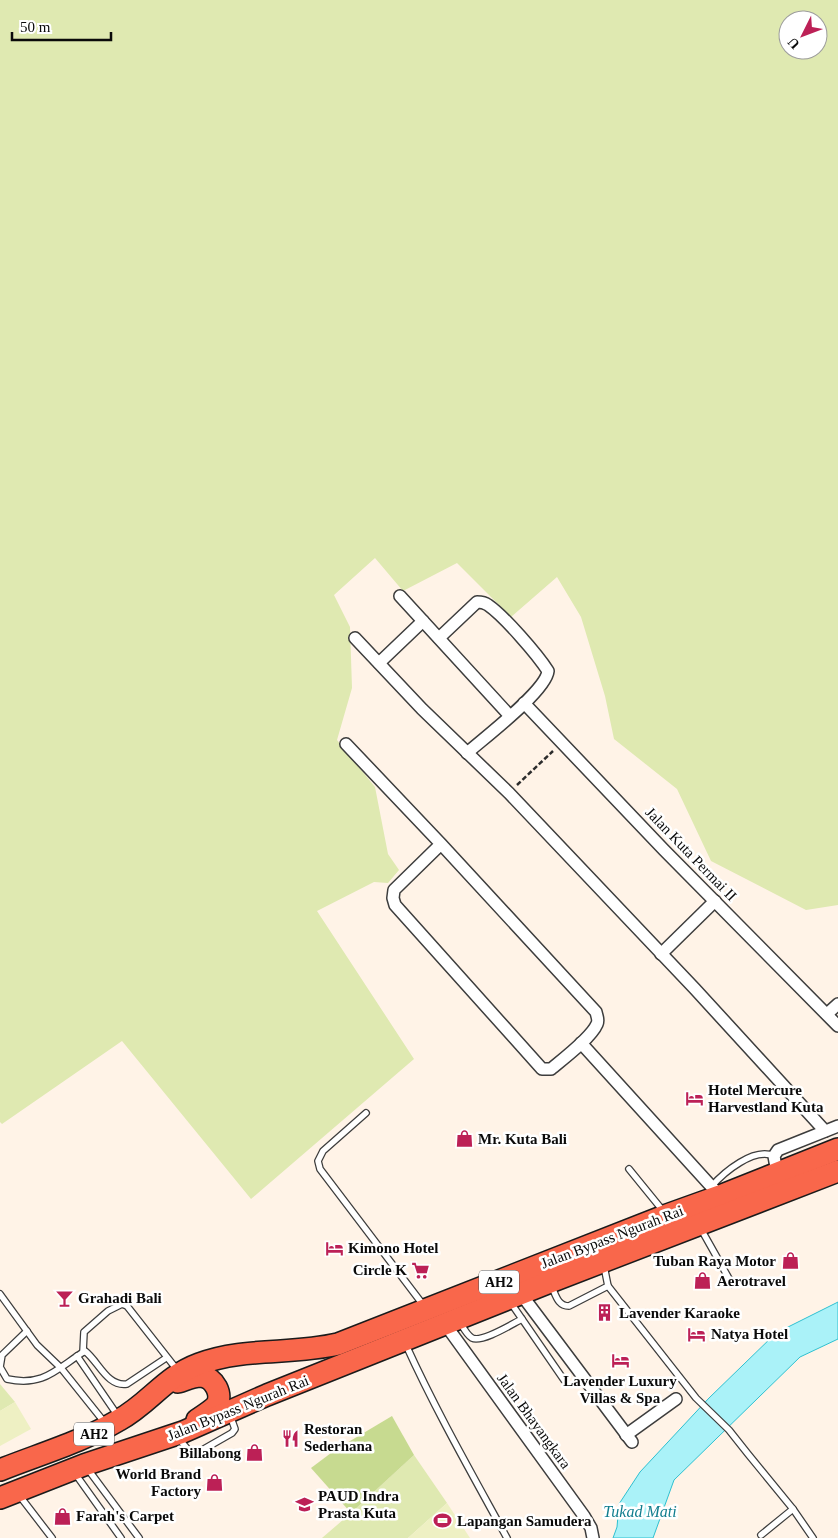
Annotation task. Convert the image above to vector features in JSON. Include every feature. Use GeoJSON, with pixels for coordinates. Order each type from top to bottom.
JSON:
{"type":"FeatureCollection","features":[{"type":"Feature","properties":{"kind":"highway","name":"Jalan Bypass Ngurah Rai"},"geometry":{"type":"LineString","coordinates":[[0,1470],[86,1438],[114,1423],[157,1390],[173,1365],[236,1354],[318,1349],[338,1344],[667,1215],[775,1165],[838,1149]]}},
{"type":"Feature","properties":{"kind":"highway","name":"Jalan Bypass Ngurah Rai"},"geometry":{"type":"LineString","coordinates":[[8,1494],[78,1467],[179,1433],[404,1340],[838,1170]]}},
{"type":"Feature","properties":{"kind":"highway"},"geometry":{"type":"LineString","coordinates":[[157,1390],[189,1378],[201,1376],[215,1384],[219,1395],[215,1406],[179,1433]]}},
{"type":"Feature","properties":{"kind":"street"},"geometry":{"type":"LineString","coordinates":[[400,596],[510,716]]}},
{"type":"Feature","properties":{"kind":"street"},"geometry":{"type":"LineString","coordinates":[[439,638],[477,602],[483,602],[515,632],[548,672],[548,678],[524,703],[467,753]]}},
{"type":"Feature","properties":{"kind":"street"},"geometry":{"type":"LineString","coordinates":[[379,663],[423,621]]}},
{"type":"Feature","properties":{"kind":"street"},"geometry":{"type":"LineString","coordinates":[[355,638],[422,709],[509,793],[701,995],[825,1131]]}},
{"type":"Feature","properties":{"kind":"street","name":"Jalan Kuta Permai II"},"geometry":{"type":"LineString","coordinates":[[524,703],[664,850],[838,1026]]}},
{"type":"Feature","properties":{"kind":"street"},"geometry":{"type":"LineString","coordinates":[[346,744],[441,844],[596,1012],[598,1019],[596,1026],[581,1043],[551,1069],[542,1069],[395,905],[393,898],[394,890],[441,844]]}},
{"type":"Feature","properties":{"kind":"street"},"geometry":{"type":"LineString","coordinates":[[661,954],[715,901]]}},
{"type":"Feature","properties":{"kind":"street"},"geometry":{"type":"LineString","coordinates":[[827,1014],[838,1004]]}},
{"type":"Feature","properties":{"kind":"street"},"geometry":{"type":"LineString","coordinates":[[581,1043],[716,1192]]}},
{"type":"Feature","properties":{"kind":"street"},"geometry":{"type":"LineString","coordinates":[[775,1165],[778,1150],[838,1126]]}},
{"type":"Feature","properties":{"kind":"street"},"geometry":{"type":"LineString","coordinates":[[515,1296],[629,1439],[676,1400]]}},
{"type":"Feature","properties":{"kind":"street","name":"Jalan Bhayangkara"},"geometry":{"type":"LineString","coordinates":[[452,1321],[584,1516],[591,1528],[593,1538]]}},
{"type":"Feature","properties":{"kind":"lane"},"geometry":{"type":"LineString","coordinates":[[366,1113],[323,1151],[318,1161],[320,1169],[427,1309]]}},
{"type":"Feature","properties":{"kind":"lane"},"geometry":{"type":"LineString","coordinates":[[629,1168],[667,1215]]}},
{"type":"Feature","properties":{"kind":"lane"},"geometry":{"type":"LineString","coordinates":[[698,1225],[732,1284]]}},
{"type":"Feature","properties":{"kind":"lane"},"geometry":{"type":"LineString","coordinates":[[603,1261],[608,1286],[696,1398],[729,1430],[813,1538]]}},
{"type":"Feature","properties":{"kind":"lane"},"geometry":{"type":"LineString","coordinates":[[550,1282],[559,1303],[564,1306],[569,1306],[608,1286]]}},
{"type":"Feature","properties":{"kind":"lane"},"geometry":{"type":"LineString","coordinates":[[0,1294],[37,1345],[114,1423]]}},
{"type":"Feature","properties":{"kind":"lane"},"geometry":{"type":"LineString","coordinates":[[515,1296],[522,1319],[564,1380]]}},
{"type":"Feature","properties":{"kind":"lane"},"geometry":{"type":"LineString","coordinates":[[122,1304],[127,1306],[173,1365],[127,1384],[120,1385],[113,1382],[87,1353],[83,1352],[84,1332],[91,1324],[122,1304]]}},
{"type":"Feature","properties":{"kind":"lane"},"geometry":{"type":"LineString","coordinates":[[452,1321],[472,1338],[480,1340],[522,1319]]}},
{"type":"Feature","properties":{"kind":"lane"},"geometry":{"type":"LineString","coordinates":[[27,1331],[2,1355],[0,1367],[7,1379],[23,1382],[41,1379],[61,1368],[83,1352]]}},
{"type":"Feature","properties":{"kind":"lane"},"geometry":{"type":"LineString","coordinates":[[404,1340],[450,1434],[507,1538]]}},
{"type":"Feature","properties":{"kind":"lane"},"geometry":{"type":"LineString","coordinates":[[77,1356],[114,1423]]}},
{"type":"Feature","properties":{"kind":"lane"},"geometry":{"type":"LineString","coordinates":[[78,1467],[121,1538]]}},
{"type":"Feature","properties":{"kind":"lane"},"geometry":{"type":"LineString","coordinates":[[78,1467],[139,1538]]}},
{"type":"Feature","properties":{"kind":"lane"},"geometry":{"type":"LineString","coordinates":[[8,1494],[52,1538]]}},
{"type":"Feature","properties":{"kind":"lane"},"geometry":{"type":"LineString","coordinates":[[761,1535],[792,1509]]}},
{"type":"Feature","properties":{"kind":"path"},"geometry":{"type":"LineString","coordinates":[[509,793],[563,742]]}},
{"type":"Feature","properties":{"kind":"green space"},"geometry":{"type":"Polygon","coordinates":[[[0,0],[838,0],[838,905],[806,910],[711,861],[677,789],[614,739],[605,696],[581,617],[557,577],[511,617],[457,563],[403,591],[375,558],[334,595],[350,627],[352,688],[337,740],[375,787],[388,854],[399,870],[388,883],[374,882],[317,911],[414,1059],[251,1199],[122,1041],[2,1124],[0,1122],[0,0]]]}},
{"type":"Feature","properties":{"kind":"green space"},"geometry":{"type":"Polygon","coordinates":[[[0,1384],[15,1402],[0,1411],[0,1384]]]}},
{"type":"Feature","properties":{"kind":"green space"},"geometry":{"type":"Polygon","coordinates":[[[15,1402],[31,1429],[0,1446],[0,1411],[15,1402]]]}},
{"type":"Feature","properties":{"kind":"green space"},"geometry":{"type":"Polygon","coordinates":[[[392,1416],[414,1455],[351,1513],[311,1468],[335,1450],[392,1416]]]}},
{"type":"Feature","properties":{"kind":"green space"},"geometry":{"type":"Polygon","coordinates":[[[414,1455],[447,1503],[408,1538],[322,1538],[351,1513],[414,1455]]]}},
{"type":"Feature","properties":{"kind":"green space","name":"Lapangan Samudera"},"geometry":{"type":"Polygon","coordinates":[[[447,1503],[470,1538],[408,1538],[447,1503]]]}},
{"type":"Feature","properties":{"kind":"water","name":"Tukad Mati"},"geometry":{"type":"Polygon","coordinates":[[[838,1302],[838,1339],[800,1357],[674,1480],[653,1538],[613,1538],[617,1527],[619,1504],[640,1472],[709,1398],[776,1333],[838,1302]]]}},
{"type":"Feature","properties":{"kind":"place","name":"Hotel Mercure Harvestland Kuta"},"geometry":{"type":"Point","coordinates":[694,1099]}},
{"type":"Feature","properties":{"kind":"place","name":"Mr. Kuta Bali"},"geometry":{"type":"Point","coordinates":[464,1139]}},
{"type":"Feature","properties":{"kind":"place","name":"Kimono Hotel"},"geometry":{"type":"Point","coordinates":[334,1248]}},
{"type":"Feature","properties":{"kind":"place","name":"Tuban Raya Motor"},"geometry":{"type":"Point","coordinates":[790,1261]}},
{"type":"Feature","properties":{"kind":"place","name":"Circle K"},"geometry":{"type":"Point","coordinates":[421,1270]}},
{"type":"Feature","properties":{"kind":"place","name":"Aerotravel"},"geometry":{"type":"Point","coordinates":[703,1281]}},
{"type":"Feature","properties":{"kind":"place","name":"Grahadi Bali"},"geometry":{"type":"Point","coordinates":[64,1298]}},
{"type":"Feature","properties":{"kind":"place","name":"Lavender Karaoke"},"geometry":{"type":"Point","coordinates":[605,1313]}},
{"type":"Feature","properties":{"kind":"place","name":"Natya Hotel"},"geometry":{"type":"Point","coordinates":[697,1334]}},
{"type":"Feature","properties":{"kind":"place","name":"Lavender Luxury Villas & Spa"},"geometry":{"type":"Point","coordinates":[620,1360]}},
{"type":"Feature","properties":{"kind":"place","name":"Restoran Sederhana"},"geometry":{"type":"Point","coordinates":[290,1438]}},
{"type":"Feature","properties":{"kind":"place","name":"Billabong"},"geometry":{"type":"Point","coordinates":[255,1453]}},
{"type":"Feature","properties":{"kind":"place","name":"World Brand Factory"},"geometry":{"type":"Point","coordinates":[215,1483]}},
{"type":"Feature","properties":{"kind":"place","name":"PAUD Indra Prasta Kuta"},"geometry":{"type":"Point","coordinates":[304,1505]}},
{"type":"Feature","properties":{"kind":"place","name":"Farah's Carpet"},"geometry":{"type":"Point","coordinates":[62,1516]}},
{"type":"Feature","properties":{"kind":"place","name":"Lapangan Samudera"},"geometry":{"type":"Point","coordinates":[443,1521]}}]}
